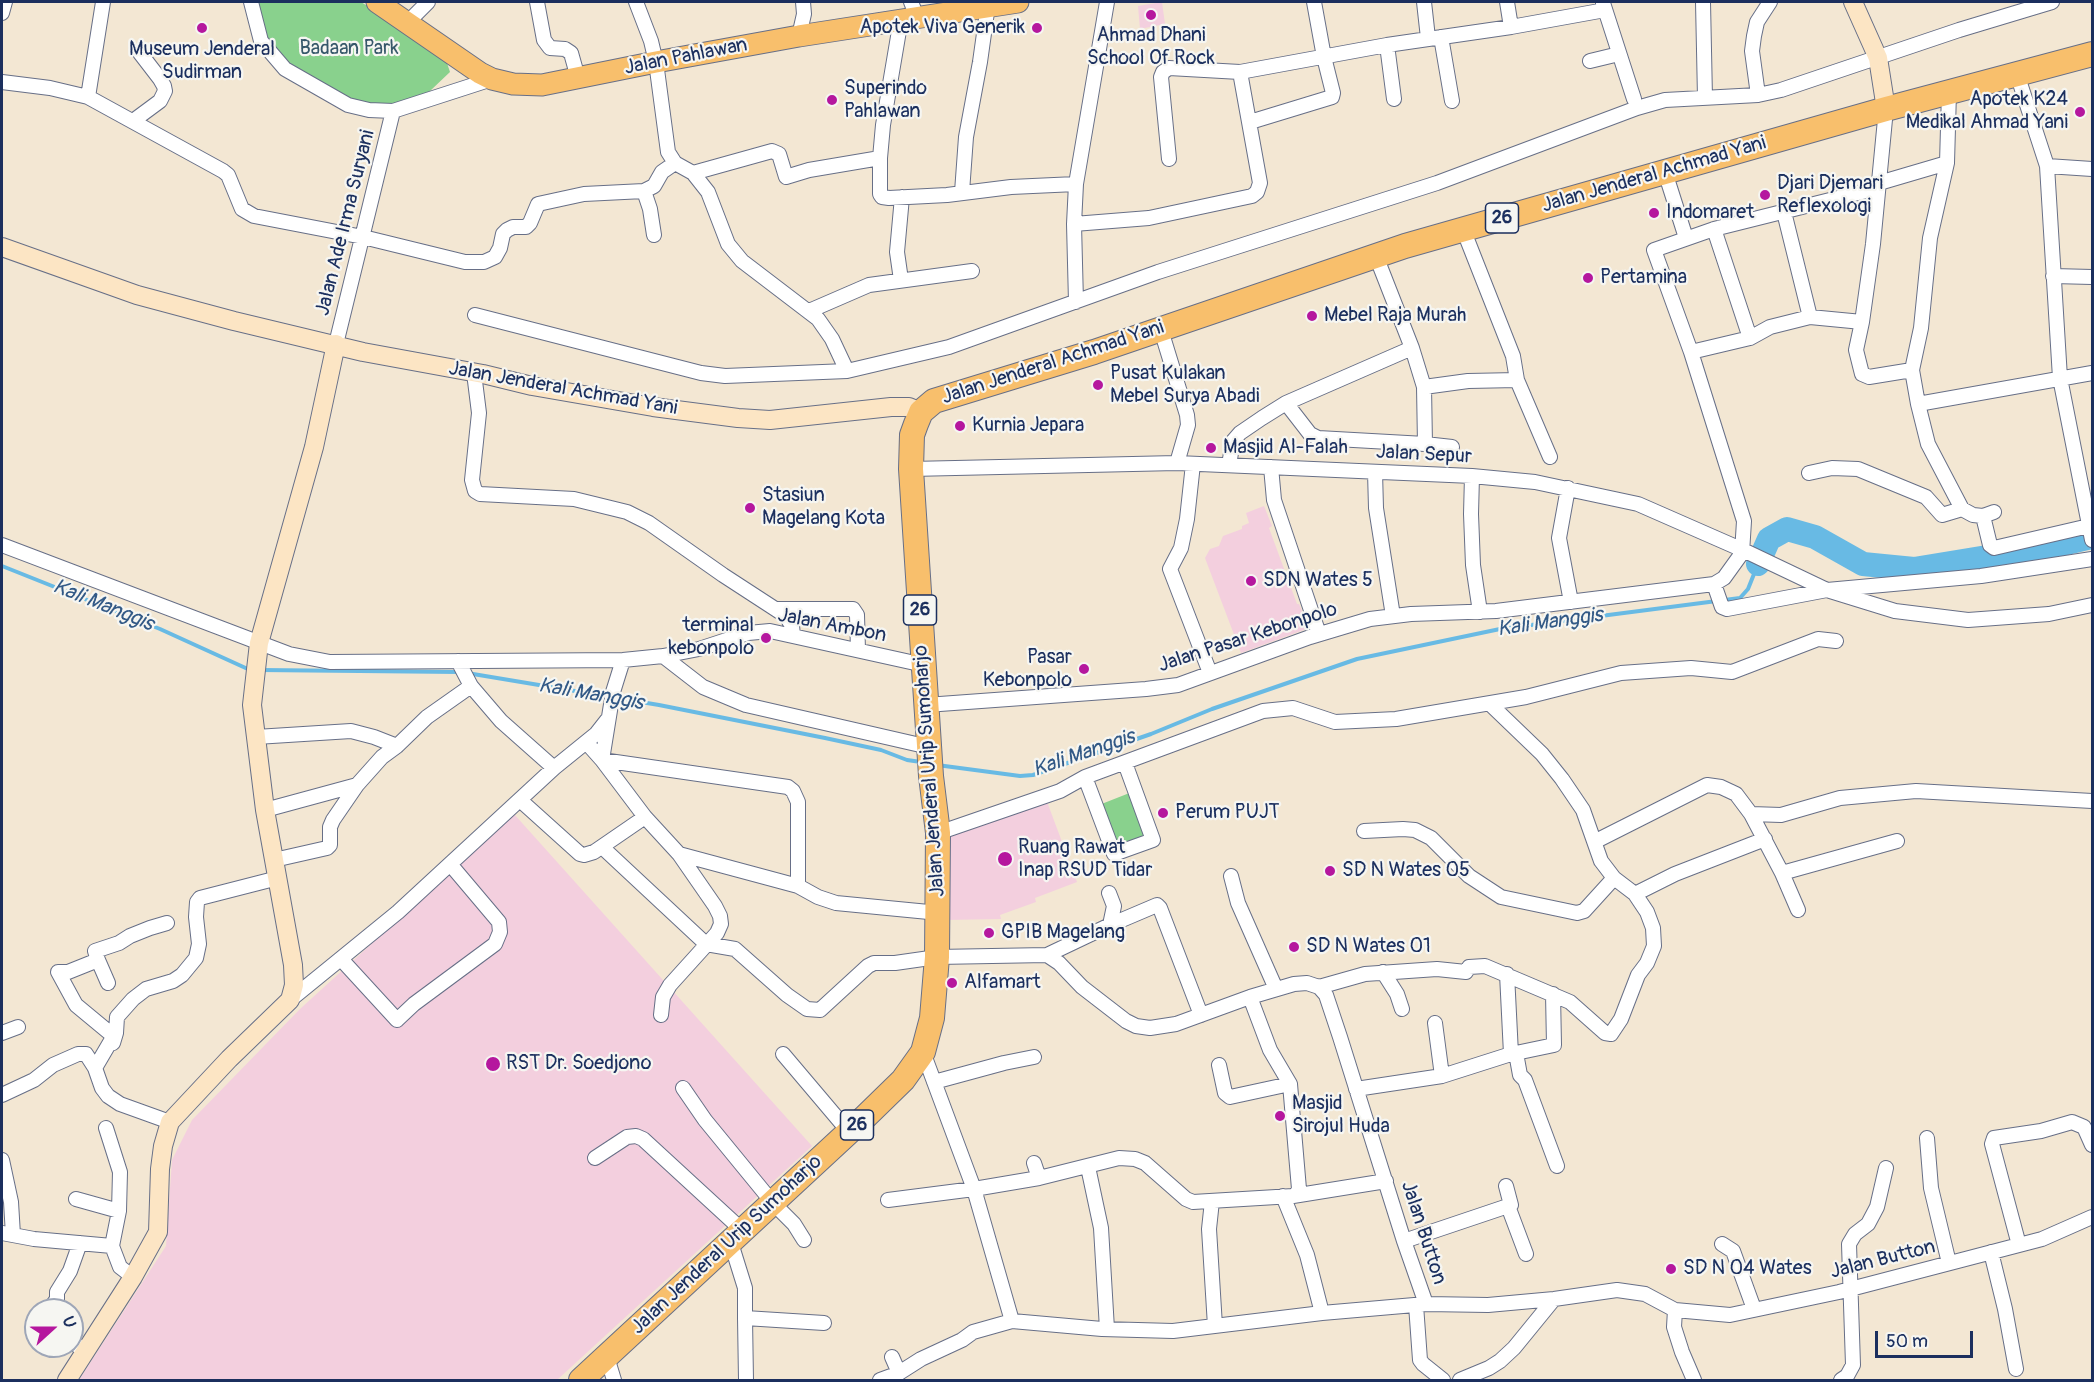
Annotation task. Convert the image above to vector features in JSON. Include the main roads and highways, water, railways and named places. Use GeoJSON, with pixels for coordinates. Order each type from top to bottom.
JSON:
{"type":"FeatureCollection","features":[{"type":"Feature","properties":{"kind":"highway","name":"Jalan Jenderal Achmad Yani"},"geometry":{"type":"LineString","coordinates":[[921,412],[934,401],[951,394],[1094,352],[1376,256],[1463,229],[2092,54]]}},
{"type":"Feature","properties":{"kind":"highway","name":"Jalan Jenderal Urip Sumoharjo"},"geometry":{"type":"LineString","coordinates":[[581,1380],[849,1132],[903,1080],[923,1052],[932,1018],[939,913],[938,833],[931,776],[911,469],[912,435],[921,412]]}},
{"type":"Feature","properties":{"kind":"main road","name":"Jalan Pahlawan"},"geometry":{"type":"LineString","coordinates":[[377,2],[459,60],[492,79],[513,84],[542,85],[799,36],[910,12],[1003,3]]}},
{"type":"Feature","properties":{"kind":"waterway","name":"Kali Manggis"},"geometry":{"type":"LineString","coordinates":[[1758,564],[1769,539],[1787,529],[1815,537],[1863,564],[1914,569],[2054,546],[2092,537]]}},
{"type":"Feature","properties":{"kind":"waterway","name":"Kali Manggis"},"geometry":{"type":"LineString","coordinates":[[937,765],[1020,776],[1033,775],[1151,734],[1212,709],[1357,659],[1500,629],[1740,598],[1748,589],[1758,564]]}},
{"type":"Feature","properties":{"kind":"waterway","name":"Kali Manggis"},"geometry":{"type":"LineString","coordinates":[[2,566],[160,629],[250,670]]}},
{"type":"Feature","properties":{"kind":"waterway","name":"Kali Manggis"},"geometry":{"type":"LineString","coordinates":[[260,670],[459,672]]}},
{"type":"Feature","properties":{"kind":"waterway","name":"Kali Manggis"},"geometry":{"type":"LineString","coordinates":[[467,673],[659,705],[881,750],[907,760],[921,762]]}},
{"type":"Feature","properties":{"kind":"place","name":"Ahmad Dhani School Of Rock"},"geometry":{"type":"Point","coordinates":[1151,15]}},
{"type":"Feature","properties":{"kind":"place","name":"Museum Jenderal Sudirman"},"geometry":{"type":"Point","coordinates":[202,28]}},
{"type":"Feature","properties":{"kind":"place","name":"Apotek Viva Generik"},"geometry":{"type":"Point","coordinates":[1037,28]}},
{"type":"Feature","properties":{"kind":"place","name":"Superindo Pahlawan"},"geometry":{"type":"Point","coordinates":[832,100]}},
{"type":"Feature","properties":{"kind":"place","name":"Apotek K24 Medikal Ahmad Yani"},"geometry":{"type":"Point","coordinates":[2080,112]}},
{"type":"Feature","properties":{"kind":"place","name":"Djari Djemari Reflexologi"},"geometry":{"type":"Point","coordinates":[1765,195]}},
{"type":"Feature","properties":{"kind":"place","name":"Indomaret"},"geometry":{"type":"Point","coordinates":[1654,213]}},
{"type":"Feature","properties":{"kind":"place","name":"Pertamina"},"geometry":{"type":"Point","coordinates":[1588,278]}},
{"type":"Feature","properties":{"kind":"place","name":"Mebel Raja Murah"},"geometry":{"type":"Point","coordinates":[1312,316]}},
{"type":"Feature","properties":{"kind":"place","name":"Pusat Kulakan Mebel Surya Abadi"},"geometry":{"type":"Point","coordinates":[1098,385]}},
{"type":"Feature","properties":{"kind":"place","name":"Kurnia Jepara"},"geometry":{"type":"Point","coordinates":[960,426]}},
{"type":"Feature","properties":{"kind":"place","name":"Masjid Al-Falah"},"geometry":{"type":"Point","coordinates":[1211,448]}},
{"type":"Feature","properties":{"kind":"place","name":"Stasiun Magelang Kota"},"geometry":{"type":"Point","coordinates":[750,508]}},
{"type":"Feature","properties":{"kind":"place","name":"SDN Wates 5"},"geometry":{"type":"Point","coordinates":[1251,581]}},
{"type":"Feature","properties":{"kind":"place","name":"terminal kebonpolo"},"geometry":{"type":"Point","coordinates":[766,638]}},
{"type":"Feature","properties":{"kind":"place","name":"Pasar Kebonpolo"},"geometry":{"type":"Point","coordinates":[1084,669]}},
{"type":"Feature","properties":{"kind":"place","name":"Perum PUJT"},"geometry":{"type":"Point","coordinates":[1163,813]}},
{"type":"Feature","properties":{"kind":"place","name":"Ruang Rawat Inap RSUD Tidar"},"geometry":{"type":"Point","coordinates":[1005,859]}},
{"type":"Feature","properties":{"kind":"place","name":"SD N Wates 05"},"geometry":{"type":"Point","coordinates":[1330,871]}},
{"type":"Feature","properties":{"kind":"place","name":"GPIB Magelang"},"geometry":{"type":"Point","coordinates":[989,933]}},
{"type":"Feature","properties":{"kind":"place","name":"SD N Wates 01"},"geometry":{"type":"Point","coordinates":[1294,947]}},
{"type":"Feature","properties":{"kind":"place","name":"Alfamart"},"geometry":{"type":"Point","coordinates":[952,983]}},
{"type":"Feature","properties":{"kind":"place","name":"RST Dr. Soedjono"},"geometry":{"type":"Point","coordinates":[493,1064]}},
{"type":"Feature","properties":{"kind":"place","name":"Masjid Sirojul Huda"},"geometry":{"type":"Point","coordinates":[1280,1116]}},
{"type":"Feature","properties":{"kind":"place","name":"SD N 04 Wates"},"geometry":{"type":"Point","coordinates":[1671,1269]}},
{"type":"Feature","properties":{"kind":"park label","name":"Badaan Park"},"geometry":{"type":"Point","coordinates":[349,49]}}]}
